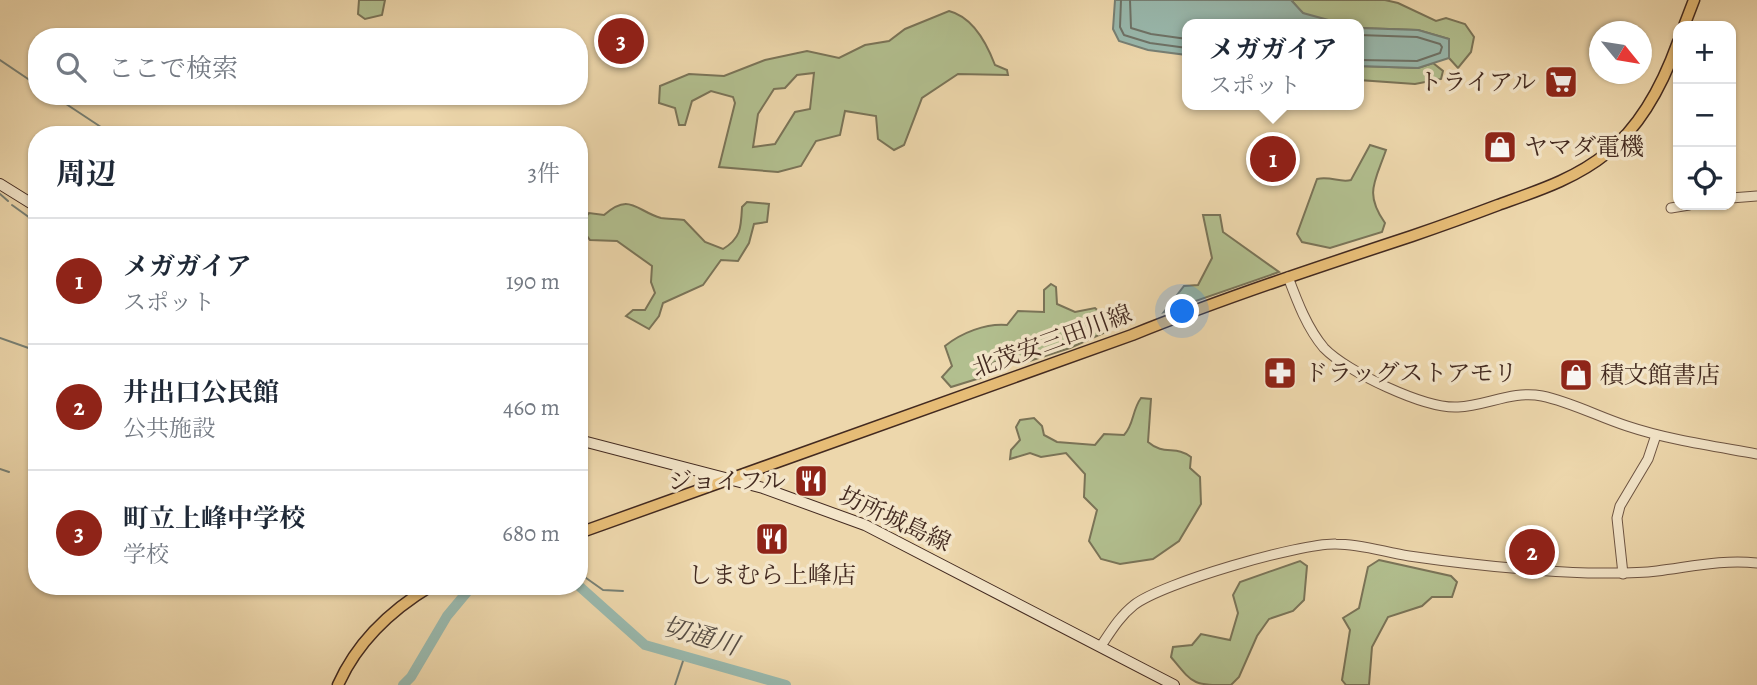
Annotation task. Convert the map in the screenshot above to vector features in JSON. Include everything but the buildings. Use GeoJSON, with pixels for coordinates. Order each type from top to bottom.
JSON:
{"type":"FeatureCollection","features":[{"type":"Feature","properties":{"kind":"main road"},"geometry":{"type":"LineString","coordinates":[[1686,21],[1694,0]]}},
{"type":"Feature","properties":{"kind":"main road","name":"北茂安三田川線"},"geometry":{"type":"LineString","coordinates":[[588,530],[1288,277],[1558,184],[1590,166],[1630,130],[1664,75],[1673,54]]}},
{"type":"Feature","properties":{"kind":"main road"},"geometry":{"type":"LineString","coordinates":[[0,184],[28,201]]}},
{"type":"Feature","properties":{"kind":"main road","name":"坊所城島線"},"geometry":{"type":"LineString","coordinates":[[588,442],[730,479],[813,505],[865,525],[1174,685]]}},
{"type":"Feature","properties":{"kind":"main road"},"geometry":{"type":"LineString","coordinates":[[338,685],[364,642],[391,613],[418,595]]}},
{"type":"Feature","properties":{"kind":"street"},"geometry":{"type":"LineString","coordinates":[[1736,198],[1757,196]]}},
{"type":"Feature","properties":{"kind":"street"},"geometry":{"type":"LineString","coordinates":[[1288,277],[1310,327],[1324,347],[1337,359],[1420,401],[1439,407],[1466,407],[1534,395],[1557,400],[1656,435],[1757,454]]}},
{"type":"Feature","properties":{"kind":"street"},"geometry":{"type":"LineString","coordinates":[[1623,574],[1617,518],[1620,506],[1648,459],[1656,435]]}},
{"type":"Feature","properties":{"kind":"street"},"geometry":{"type":"LineString","coordinates":[[1101,646],[1125,614],[1152,594],[1278,554],[1318,546],[1335,544],[1431,559],[1584,573],[1623,574],[1710,564],[1757,563]]}},
{"type":"Feature","properties":{"kind":"green space"},"geometry":{"type":"Polygon","coordinates":[[[359,0],[385,0],[382,15],[365,19],[358,14],[359,0]]]}},
{"type":"Feature","properties":{"kind":"green space"},"geometry":{"type":"Polygon","coordinates":[[[1291,0],[1385,0],[1398,3],[1436,21],[1446,18],[1465,24],[1474,37],[1471,52],[1458,68],[1449,58],[1449,39],[1418,30],[1364,28],[1364,19],[1320,19],[1303,13],[1291,0]]]}},
{"type":"Feature","properties":{"kind":"green space"},"geometry":{"type":"Polygon","coordinates":[[[949,11],[958,14],[978,32],[995,65],[1007,70],[1008,75],[958,74],[922,98],[904,145],[894,150],[878,139],[876,116],[845,111],[840,135],[816,141],[801,166],[778,172],[719,167],[735,103],[733,97],[711,91],[692,101],[685,125],[679,125],[675,108],[659,103],[660,86],[689,74],[724,76],[765,60],[807,51],[839,58],[865,45],[889,41],[905,29],[949,11]],[[814,73],[797,75],[785,88],[774,89],[758,114],[753,147],[775,144],[795,112],[810,109],[814,73]]]}},
{"type":"Feature","properties":{"kind":"green space"},"geometry":{"type":"Polygon","coordinates":[[[1433,63],[1443,71],[1441,79],[1415,84],[1364,80],[1364,66],[1418,68],[1433,63]]]}},
{"type":"Feature","properties":{"kind":"green space"},"geometry":{"type":"Polygon","coordinates":[[[1370,145],[1386,150],[1373,187],[1375,203],[1385,223],[1382,232],[1330,248],[1302,242],[1297,234],[1317,179],[1351,180],[1370,145]]]}},
{"type":"Feature","properties":{"kind":"green space"},"geometry":{"type":"Polygon","coordinates":[[[747,202],[769,204],[767,222],[754,224],[749,243],[738,261],[721,260],[703,285],[663,303],[659,316],[649,329],[626,316],[633,310],[645,310],[655,293],[651,282],[652,266],[617,241],[590,240],[589,213],[604,215],[620,205],[633,205],[661,218],[684,220],[705,242],[723,249],[737,236],[742,207],[747,202]]]}},
{"type":"Feature","properties":{"kind":"green space"},"geometry":{"type":"Polygon","coordinates":[[[1203,215],[1220,215],[1223,232],[1279,272],[1164,312],[1184,286],[1198,285],[1212,258],[1203,215]]]}},
{"type":"Feature","properties":{"kind":"green space"},"geometry":{"type":"Polygon","coordinates":[[[1051,284],[1056,287],[1057,304],[1075,312],[1095,308],[1117,327],[1070,348],[1023,363],[1015,352],[991,364],[993,374],[951,387],[942,377],[952,366],[945,346],[974,330],[1007,325],[1018,311],[1044,312],[1044,290],[1051,284]]]}},
{"type":"Feature","properties":{"kind":"green space"},"geometry":{"type":"Polygon","coordinates":[[[1141,398],[1151,399],[1148,442],[1159,449],[1186,453],[1191,457],[1190,468],[1200,477],[1201,504],[1179,541],[1153,559],[1120,564],[1101,559],[1089,541],[1097,510],[1084,497],[1085,474],[1066,453],[1041,457],[1030,453],[1010,459],[1011,450],[1020,440],[1016,427],[1020,420],[1034,418],[1042,426],[1044,435],[1057,442],[1095,445],[1104,434],[1124,435],[1130,427],[1141,398]]]}},
{"type":"Feature","properties":{"kind":"green space"},"geometry":{"type":"Polygon","coordinates":[[[1379,560],[1451,576],[1457,582],[1452,597],[1432,597],[1422,606],[1388,617],[1372,647],[1369,685],[1346,685],[1342,680],[1350,630],[1343,618],[1359,608],[1368,567],[1379,560]]]}},
{"type":"Feature","properties":{"kind":"green space"},"geometry":{"type":"Polygon","coordinates":[[[1300,561],[1307,566],[1304,600],[1293,611],[1269,619],[1257,636],[1239,677],[1231,685],[1195,682],[1171,657],[1173,647],[1192,645],[1201,634],[1230,640],[1238,613],[1233,595],[1240,582],[1300,561]]]}},
{"type":"Feature","properties":{"kind":"water"},"geometry":{"type":"Polygon","coordinates":[[[1115,0],[1291,0],[1303,13],[1325,19],[1182,19],[1182,54],[1148,50],[1119,41],[1113,29],[1115,0]]]}},
{"type":"Feature","properties":{"kind":"water"},"geometry":{"type":"Polygon","coordinates":[[[1364,28],[1418,30],[1449,39],[1449,58],[1418,68],[1364,66],[1364,28]]]}},
{"type":"Feature","properties":{"kind":"waterway"},"geometry":{"type":"LineString","coordinates":[[0,60],[28,79]]}},
{"type":"Feature","properties":{"kind":"waterway"},"geometry":{"type":"LineString","coordinates":[[68,105],[99,126]]}},
{"type":"Feature","properties":{"kind":"waterway"},"geometry":{"type":"LineString","coordinates":[[0,194],[8,201]]}},
{"type":"Feature","properties":{"kind":"waterway"},"geometry":{"type":"LineString","coordinates":[[12,205],[28,217]]}},
{"type":"Feature","properties":{"kind":"waterway"},"geometry":{"type":"LineString","coordinates":[[0,338],[28,348]]}},
{"type":"Feature","properties":{"kind":"waterway"},"geometry":{"type":"LineString","coordinates":[[0,469],[9,472]]}},
{"type":"Feature","properties":{"kind":"waterway"},"geometry":{"type":"LineString","coordinates":[[588,579],[603,590],[623,591]]}},
{"type":"Feature","properties":{"kind":"waterway","name":"切通川"},"geometry":{"type":"LineString","coordinates":[[588,594],[645,645],[786,685]]}},
{"type":"Feature","properties":{"kind":"waterway","name":"切通川"},"geometry":{"type":"LineString","coordinates":[[403,685],[411,677],[447,616],[464,595]]}},
{"type":"Feature","properties":{"kind":"waterway"},"geometry":{"type":"LineString","coordinates":[[675,685],[685,655]]}},
{"type":"Feature","properties":{"kind":"place","name":"町立上峰中学校"},"geometry":{"type":"Point","coordinates":[621,41]}},
{"type":"Feature","properties":{"kind":"place","name":"トライアル"},"geometry":{"type":"Point","coordinates":[1561,82]}},
{"type":"Feature","properties":{"kind":"place","name":"ヤマダ電機"},"geometry":{"type":"Point","coordinates":[1500,147]}},
{"type":"Feature","properties":{"kind":"place","name":"メガガイア"},"geometry":{"type":"Point","coordinates":[1273,159]}},
{"type":"Feature","properties":{"kind":"place","name":"ドラッグストアモリ"},"geometry":{"type":"Point","coordinates":[1280,373]}},
{"type":"Feature","properties":{"kind":"place","name":"積文館書店"},"geometry":{"type":"Point","coordinates":[1576,375]}},
{"type":"Feature","properties":{"kind":"place","name":"ジョイフル"},"geometry":{"type":"Point","coordinates":[811,481]}},
{"type":"Feature","properties":{"kind":"place","name":"しまむら上峰店"},"geometry":{"type":"Point","coordinates":[772,539]}},
{"type":"Feature","properties":{"kind":"place","name":"井出口公民館"},"geometry":{"type":"Point","coordinates":[1532,552]}}]}
